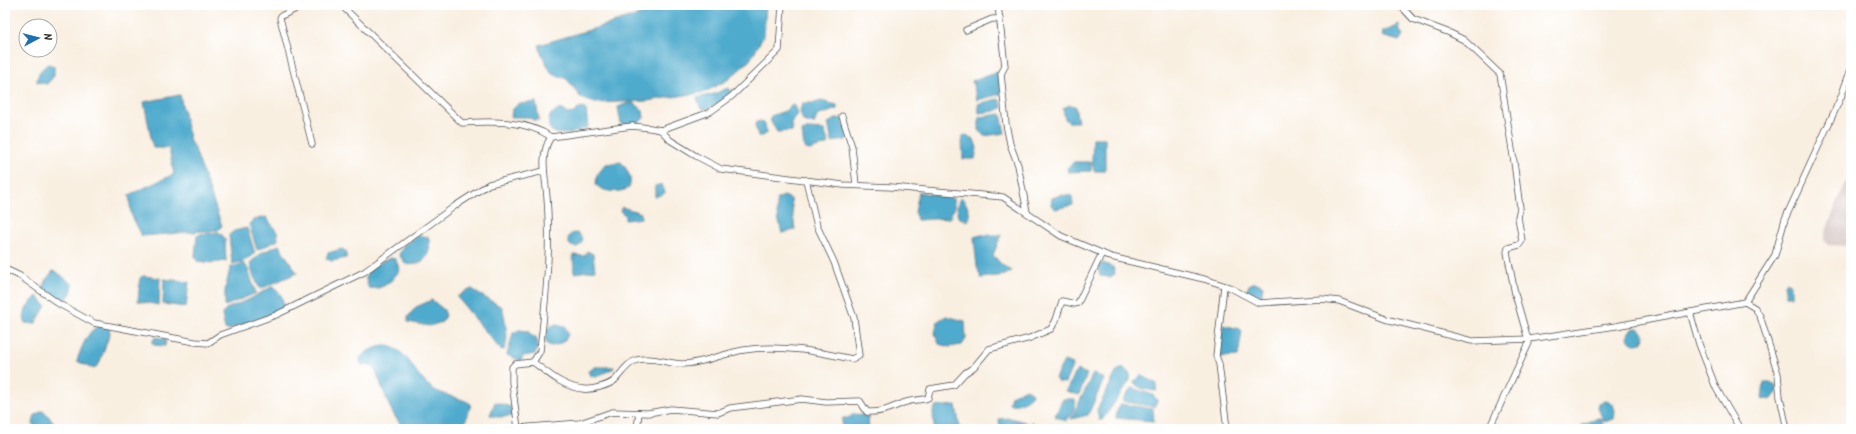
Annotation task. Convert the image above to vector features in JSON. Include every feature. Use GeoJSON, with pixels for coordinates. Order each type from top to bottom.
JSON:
{"type":"FeatureCollection","features":[{"type":"Feature","properties":{"kind":"street"},"geometry":{"type":"LineString","coordinates":[[304,5],[281,16],[280,18],[312,144]]}},
{"type":"Feature","properties":{"kind":"street"},"geometry":{"type":"LineString","coordinates":[[341,5],[462,123],[489,121],[526,127],[543,132],[551,137],[632,126],[661,130],[710,112],[732,96],[779,50],[782,5]]}},
{"type":"Feature","properties":{"kind":"street"},"geometry":{"type":"LineString","coordinates":[[998,5],[1006,66],[1001,74],[1006,124],[1010,144],[1018,165],[1027,212]]}},
{"type":"Feature","properties":{"kind":"street"},"geometry":{"type":"LineString","coordinates":[[1400,5],[1413,19],[1464,40],[1500,76],[1514,162],[1520,208],[1518,217],[1522,241],[1519,245],[1508,248],[1507,252],[1515,294],[1529,339],[1528,348],[1489,429]]}},
{"type":"Feature","properties":{"kind":"street"},"geometry":{"type":"LineString","coordinates":[[966,30],[992,19],[1000,19]]}},
{"type":"Feature","properties":{"kind":"street"},"geometry":{"type":"LineString","coordinates":[[1745,302],[1775,255],[1785,219],[1841,97],[1851,69]]}},
{"type":"Feature","properties":{"kind":"street"},"geometry":{"type":"LineString","coordinates":[[842,116],[852,147],[856,185]]}},
{"type":"Feature","properties":{"kind":"street"},"geometry":{"type":"LineString","coordinates":[[661,130],[670,140],[721,169],[856,185],[1003,197],[1060,236],[1111,258],[1176,271],[1224,286],[1259,303],[1322,299],[1339,301],[1386,319],[1472,341],[1529,339],[1616,326],[1745,302],[1755,308],[1762,323],[1778,374],[1780,397],[1787,429]]}},
{"type":"Feature","properties":{"kind":"street"},"geometry":{"type":"LineString","coordinates":[[533,362],[540,351],[547,282],[548,220],[544,171],[546,144],[551,137]]}},
{"type":"Feature","properties":{"kind":"street"},"geometry":{"type":"LineString","coordinates":[[5,269],[20,276],[59,304],[94,323],[195,342],[208,343],[220,335],[276,315],[364,272],[455,206],[489,184],[544,171]]}},
{"type":"Feature","properties":{"kind":"street"},"geometry":{"type":"LineString","coordinates":[[806,180],[817,226],[834,262],[854,318],[860,356],[852,359],[797,350],[763,348],[745,350],[694,363],[681,364],[646,359],[636,360],[624,369],[614,380],[604,386],[584,389],[570,386],[554,378],[533,362],[516,364],[512,367],[512,382],[518,428],[580,423],[612,412],[639,413],[671,409],[718,412],[730,408],[802,399],[826,402],[860,401],[868,412],[875,412],[895,408],[904,402],[925,400],[928,398],[930,389],[954,385],[974,367],[989,349],[1030,338],[1051,329],[1056,320],[1062,301],[1076,304],[1078,302],[1102,253]]}},
{"type":"Feature","properties":{"kind":"street"},"geometry":{"type":"LineString","coordinates":[[1224,286],[1216,356],[1219,364],[1227,429]]}},
{"type":"Feature","properties":{"kind":"street"},"geometry":{"type":"LineString","coordinates":[[1690,312],[1699,344],[1716,388],[1740,429]]}},
{"type":"Feature","properties":{"kind":"street"},"geometry":{"type":"LineString","coordinates":[[637,429],[639,413]]}},
{"type":"Feature","properties":{"kind":"shaded area"},"geometry":{"type":"Polygon","coordinates":[[[1851,180],[1851,246],[1828,245],[1824,240],[1828,225],[1845,184],[1851,180]]]}},
{"type":"Feature","properties":{"kind":"water"},"geometry":{"type":"Polygon","coordinates":[[[647,5],[766,5],[764,35],[750,60],[729,79],[705,92],[647,101],[595,103],[581,98],[567,79],[552,74],[542,55],[539,45],[646,13],[647,5]]]}},
{"type":"Feature","properties":{"kind":"water"},"geometry":{"type":"Polygon","coordinates":[[[1399,25],[1403,36],[1399,41],[1382,36],[1383,31],[1399,25]]]}},
{"type":"Feature","properties":{"kind":"water"},"geometry":{"type":"Polygon","coordinates":[[[49,64],[54,66],[54,76],[47,84],[37,82],[40,72],[49,64]]]}},
{"type":"Feature","properties":{"kind":"water"},"geometry":{"type":"Polygon","coordinates":[[[998,72],[1001,94],[977,100],[972,81],[998,72]]]}},
{"type":"Feature","properties":{"kind":"water"},"geometry":{"type":"Polygon","coordinates":[[[728,88],[732,91],[730,94],[713,106],[701,109],[697,98],[714,94],[728,88]]]}},
{"type":"Feature","properties":{"kind":"water"},"geometry":{"type":"Polygon","coordinates":[[[180,95],[190,142],[194,147],[222,226],[218,230],[142,236],[131,214],[129,195],[174,174],[169,148],[153,148],[144,102],[180,95]]]}},
{"type":"Feature","properties":{"kind":"water"},"geometry":{"type":"Polygon","coordinates":[[[998,99],[1000,100],[1002,108],[995,111],[979,113],[978,104],[998,99]]]}},
{"type":"Feature","properties":{"kind":"water"},"geometry":{"type":"Polygon","coordinates":[[[821,101],[837,105],[837,109],[817,116],[814,124],[803,121],[800,111],[802,103],[815,103],[821,101]]]}},
{"type":"Feature","properties":{"kind":"water"},"geometry":{"type":"Polygon","coordinates":[[[536,102],[539,120],[533,120],[528,117],[511,117],[512,110],[518,104],[536,102]]]}},
{"type":"Feature","properties":{"kind":"water"},"geometry":{"type":"Polygon","coordinates":[[[628,103],[634,103],[643,110],[644,118],[638,124],[621,124],[618,107],[628,103]]]}},
{"type":"Feature","properties":{"kind":"water"},"geometry":{"type":"Polygon","coordinates":[[[792,104],[797,110],[798,114],[790,124],[793,128],[792,131],[777,132],[770,120],[771,116],[785,111],[792,104]]]}},
{"type":"Feature","properties":{"kind":"water"},"geometry":{"type":"Polygon","coordinates":[[[1070,105],[1075,106],[1078,122],[1068,122],[1065,119],[1063,108],[1070,105]]]}},
{"type":"Feature","properties":{"kind":"water"},"geometry":{"type":"Polygon","coordinates":[[[580,107],[586,110],[588,127],[567,134],[560,134],[550,129],[549,123],[551,114],[561,109],[567,114],[574,113],[580,107]]]}},
{"type":"Feature","properties":{"kind":"water"},"geometry":{"type":"Polygon","coordinates":[[[1001,114],[1005,133],[984,136],[979,130],[979,117],[1001,114]]]}},
{"type":"Feature","properties":{"kind":"water"},"geometry":{"type":"Polygon","coordinates":[[[838,118],[842,119],[849,137],[846,140],[832,142],[828,123],[838,118]]]}},
{"type":"Feature","properties":{"kind":"water"},"geometry":{"type":"Polygon","coordinates":[[[756,122],[764,122],[767,133],[763,136],[758,136],[755,125],[756,122]]]}},
{"type":"Feature","properties":{"kind":"water"},"geometry":{"type":"Polygon","coordinates":[[[809,129],[824,130],[829,144],[809,150],[804,148],[802,131],[809,129]]]}},
{"type":"Feature","properties":{"kind":"water"},"geometry":{"type":"Polygon","coordinates":[[[964,135],[974,139],[977,148],[975,159],[963,159],[962,139],[964,135]]]}},
{"type":"Feature","properties":{"kind":"water"},"geometry":{"type":"Polygon","coordinates":[[[1093,138],[1105,138],[1105,171],[1094,171],[1092,160],[1093,138]]]}},
{"type":"Feature","properties":{"kind":"water"},"geometry":{"type":"Polygon","coordinates":[[[621,162],[630,177],[629,188],[621,191],[608,191],[596,185],[597,175],[606,164],[621,162]]]}},
{"type":"Feature","properties":{"kind":"water"},"geometry":{"type":"Polygon","coordinates":[[[1074,162],[1091,162],[1091,171],[1068,172],[1067,168],[1074,162]]]}},
{"type":"Feature","properties":{"kind":"water"},"geometry":{"type":"Polygon","coordinates":[[[662,184],[665,193],[655,197],[655,186],[662,184]]]}},
{"type":"Feature","properties":{"kind":"water"},"geometry":{"type":"Polygon","coordinates":[[[919,192],[951,198],[954,200],[954,210],[951,213],[951,217],[917,220],[915,212],[919,192]]]}},
{"type":"Feature","properties":{"kind":"water"},"geometry":{"type":"Polygon","coordinates":[[[1060,195],[1072,196],[1073,205],[1055,209],[1051,205],[1052,198],[1060,195]]]}},
{"type":"Feature","properties":{"kind":"water"},"geometry":{"type":"Polygon","coordinates":[[[784,196],[791,199],[795,230],[782,233],[777,214],[777,199],[784,196]]]}},
{"type":"Feature","properties":{"kind":"water"},"geometry":{"type":"Polygon","coordinates":[[[961,197],[968,209],[968,221],[959,218],[958,216],[957,210],[961,197]]]}},
{"type":"Feature","properties":{"kind":"water"},"geometry":{"type":"Polygon","coordinates":[[[622,207],[641,213],[641,218],[625,220],[625,215],[620,211],[622,207]]]}},
{"type":"Feature","properties":{"kind":"water"},"geometry":{"type":"Polygon","coordinates":[[[266,217],[277,232],[278,240],[257,250],[249,224],[253,220],[266,217]]]}},
{"type":"Feature","properties":{"kind":"water"},"geometry":{"type":"Polygon","coordinates":[[[247,228],[255,253],[244,261],[232,264],[229,235],[234,231],[247,228]]]}},
{"type":"Feature","properties":{"kind":"water"},"geometry":{"type":"Polygon","coordinates":[[[219,232],[225,238],[226,261],[212,263],[197,261],[195,256],[197,236],[201,234],[219,232]]]}},
{"type":"Feature","properties":{"kind":"water"},"geometry":{"type":"Polygon","coordinates":[[[575,233],[580,235],[582,240],[580,245],[575,247],[570,245],[568,240],[570,235],[575,233]]]}},
{"type":"Feature","properties":{"kind":"water"},"geometry":{"type":"Polygon","coordinates":[[[418,235],[428,237],[428,254],[417,264],[406,264],[399,255],[403,246],[418,235]]]}},
{"type":"Feature","properties":{"kind":"water"},"geometry":{"type":"Polygon","coordinates":[[[981,235],[1001,235],[993,255],[1002,265],[1012,271],[1005,275],[981,278],[977,267],[974,237],[981,235]]]}},
{"type":"Feature","properties":{"kind":"water"},"geometry":{"type":"Polygon","coordinates":[[[279,245],[297,273],[260,289],[253,275],[250,263],[263,252],[279,245]]]}},
{"type":"Feature","properties":{"kind":"water"},"geometry":{"type":"Polygon","coordinates":[[[342,249],[347,252],[346,258],[332,261],[326,259],[328,253],[342,249]]]}},
{"type":"Feature","properties":{"kind":"water"},"geometry":{"type":"Polygon","coordinates":[[[587,251],[593,254],[595,270],[574,273],[573,255],[585,256],[587,251]]]}},
{"type":"Feature","properties":{"kind":"water"},"geometry":{"type":"Polygon","coordinates":[[[391,258],[395,259],[399,271],[393,279],[383,286],[378,288],[369,288],[366,282],[368,272],[375,265],[391,258]]]}},
{"type":"Feature","properties":{"kind":"water"},"geometry":{"type":"Polygon","coordinates":[[[243,263],[247,267],[256,293],[225,306],[225,291],[230,268],[243,263]]]}},
{"type":"Feature","properties":{"kind":"water"},"geometry":{"type":"Polygon","coordinates":[[[1103,263],[1113,267],[1115,274],[1110,277],[1100,276],[1098,266],[1103,263]]]}},
{"type":"Feature","properties":{"kind":"water"},"geometry":{"type":"Polygon","coordinates":[[[53,271],[57,272],[73,285],[71,293],[65,301],[60,300],[43,289],[45,281],[53,271]]]}},
{"type":"Feature","properties":{"kind":"water"},"geometry":{"type":"Polygon","coordinates":[[[143,276],[160,278],[159,305],[138,301],[140,278],[143,276]]]}},
{"type":"Feature","properties":{"kind":"water"},"geometry":{"type":"Polygon","coordinates":[[[164,279],[189,282],[186,307],[163,304],[164,279]]]}},
{"type":"Feature","properties":{"kind":"water"},"geometry":{"type":"Polygon","coordinates":[[[1786,282],[1791,285],[1791,296],[1786,296],[1784,285],[1786,282]]]}},
{"type":"Feature","properties":{"kind":"water"},"geometry":{"type":"Polygon","coordinates":[[[1253,283],[1263,286],[1261,299],[1247,290],[1249,285],[1253,283]]]}},
{"type":"Feature","properties":{"kind":"water"},"geometry":{"type":"Polygon","coordinates":[[[273,286],[281,295],[284,309],[228,330],[225,329],[222,315],[226,309],[250,299],[273,286]]]}},
{"type":"Feature","properties":{"kind":"water"},"geometry":{"type":"Polygon","coordinates":[[[473,289],[475,292],[502,307],[507,335],[504,350],[500,349],[457,297],[467,290],[473,289]]]}},
{"type":"Feature","properties":{"kind":"water"},"geometry":{"type":"Polygon","coordinates":[[[37,296],[46,306],[35,324],[25,323],[25,311],[37,296]]]}},
{"type":"Feature","properties":{"kind":"water"},"geometry":{"type":"Polygon","coordinates":[[[432,300],[444,310],[446,316],[442,322],[429,326],[408,322],[408,317],[416,307],[432,300]]]}},
{"type":"Feature","properties":{"kind":"water"},"geometry":{"type":"Polygon","coordinates":[[[946,316],[965,321],[966,339],[962,345],[949,347],[939,344],[935,333],[938,321],[946,316]]]}},
{"type":"Feature","properties":{"kind":"water"},"geometry":{"type":"Polygon","coordinates":[[[556,324],[565,326],[568,334],[561,343],[551,346],[547,344],[544,335],[548,328],[556,324]]]}},
{"type":"Feature","properties":{"kind":"water"},"geometry":{"type":"Polygon","coordinates":[[[1223,325],[1240,329],[1242,331],[1238,356],[1218,357],[1223,325]]]}},
{"type":"Feature","properties":{"kind":"water"},"geometry":{"type":"Polygon","coordinates":[[[99,326],[109,327],[110,333],[99,364],[94,369],[77,361],[82,346],[91,331],[99,326]]]}},
{"type":"Feature","properties":{"kind":"water"},"geometry":{"type":"Polygon","coordinates":[[[1633,328],[1639,328],[1644,333],[1642,342],[1639,344],[1633,344],[1628,339],[1628,333],[1633,328]]]}},
{"type":"Feature","properties":{"kind":"water"},"geometry":{"type":"Polygon","coordinates":[[[519,330],[528,331],[531,336],[536,337],[538,344],[535,354],[523,356],[521,361],[507,355],[513,333],[519,330]]]}},
{"type":"Feature","properties":{"kind":"water"},"geometry":{"type":"Polygon","coordinates":[[[155,337],[166,339],[165,346],[154,345],[152,343],[155,337]]]}},
{"type":"Feature","properties":{"kind":"water"},"geometry":{"type":"Polygon","coordinates":[[[386,345],[394,348],[406,357],[422,379],[433,389],[471,404],[463,429],[405,429],[399,423],[390,408],[374,367],[368,364],[361,365],[360,359],[364,354],[375,348],[386,345]]]}},
{"type":"Feature","properties":{"kind":"water"},"geometry":{"type":"Polygon","coordinates":[[[1064,361],[1073,364],[1065,383],[1058,382],[1055,378],[1064,361]]]}},
{"type":"Feature","properties":{"kind":"water"},"geometry":{"type":"Polygon","coordinates":[[[595,367],[614,368],[596,377],[590,375],[588,372],[595,367]]]}},
{"type":"Feature","properties":{"kind":"water"},"geometry":{"type":"Polygon","coordinates":[[[1123,368],[1130,374],[1130,380],[1102,420],[1099,420],[1097,410],[1117,371],[1123,368]]]}},
{"type":"Feature","properties":{"kind":"water"},"geometry":{"type":"Polygon","coordinates":[[[1077,370],[1087,374],[1079,395],[1066,391],[1077,370]]]}},
{"type":"Feature","properties":{"kind":"water"},"geometry":{"type":"Polygon","coordinates":[[[1093,374],[1104,379],[1088,415],[1071,419],[1093,374]]]}},
{"type":"Feature","properties":{"kind":"water"},"geometry":{"type":"Polygon","coordinates":[[[1141,375],[1157,384],[1156,391],[1143,389],[1134,384],[1141,375]]]}},
{"type":"Feature","properties":{"kind":"water"},"geometry":{"type":"Polygon","coordinates":[[[1764,382],[1770,382],[1776,385],[1777,390],[1773,398],[1770,400],[1762,398],[1764,382]]]}},
{"type":"Feature","properties":{"kind":"water"},"geometry":{"type":"Polygon","coordinates":[[[1132,388],[1153,395],[1157,400],[1155,407],[1122,401],[1132,388]]]}},
{"type":"Feature","properties":{"kind":"water"},"geometry":{"type":"Polygon","coordinates":[[[1026,389],[1032,393],[1031,396],[1019,404],[1009,404],[1011,396],[1026,389]]]}},
{"type":"Feature","properties":{"kind":"water"},"geometry":{"type":"Polygon","coordinates":[[[1063,399],[1075,399],[1073,411],[1066,421],[1055,416],[1063,399]]]}},
{"type":"Feature","properties":{"kind":"water"},"geometry":{"type":"Polygon","coordinates":[[[1605,401],[1613,405],[1615,413],[1614,419],[1604,422],[1598,408],[1599,403],[1605,401]]]}},
{"type":"Feature","properties":{"kind":"water"},"geometry":{"type":"Polygon","coordinates":[[[495,402],[511,407],[513,416],[497,417],[490,415],[495,402]]]}},
{"type":"Feature","properties":{"kind":"water"},"geometry":{"type":"Polygon","coordinates":[[[1121,404],[1153,409],[1154,421],[1116,418],[1117,411],[1121,404]]]}},
{"type":"Feature","properties":{"kind":"water"},"geometry":{"type":"Polygon","coordinates":[[[956,405],[960,429],[934,429],[933,412],[935,407],[956,405]]]}},
{"type":"Feature","properties":{"kind":"water"},"geometry":{"type":"Polygon","coordinates":[[[42,411],[46,413],[58,429],[35,429],[33,424],[35,415],[42,411]]]}},
{"type":"Feature","properties":{"kind":"water"},"geometry":{"type":"Polygon","coordinates":[[[854,414],[864,415],[868,418],[869,429],[841,429],[843,418],[848,418],[854,414]]]}},
{"type":"Feature","properties":{"kind":"water"},"geometry":{"type":"Polygon","coordinates":[[[1010,418],[1025,422],[1024,429],[1000,429],[999,419],[1010,418]]]}},
{"type":"Feature","properties":{"kind":"water"},"geometry":{"type":"Polygon","coordinates":[[[1600,418],[1605,429],[1581,429],[1582,425],[1600,418]]]}},
{"type":"Feature","properties":{"kind":"water"},"geometry":{"type":"Polygon","coordinates":[[[1031,422],[1046,429],[1027,429],[1031,422]]]}}]}
